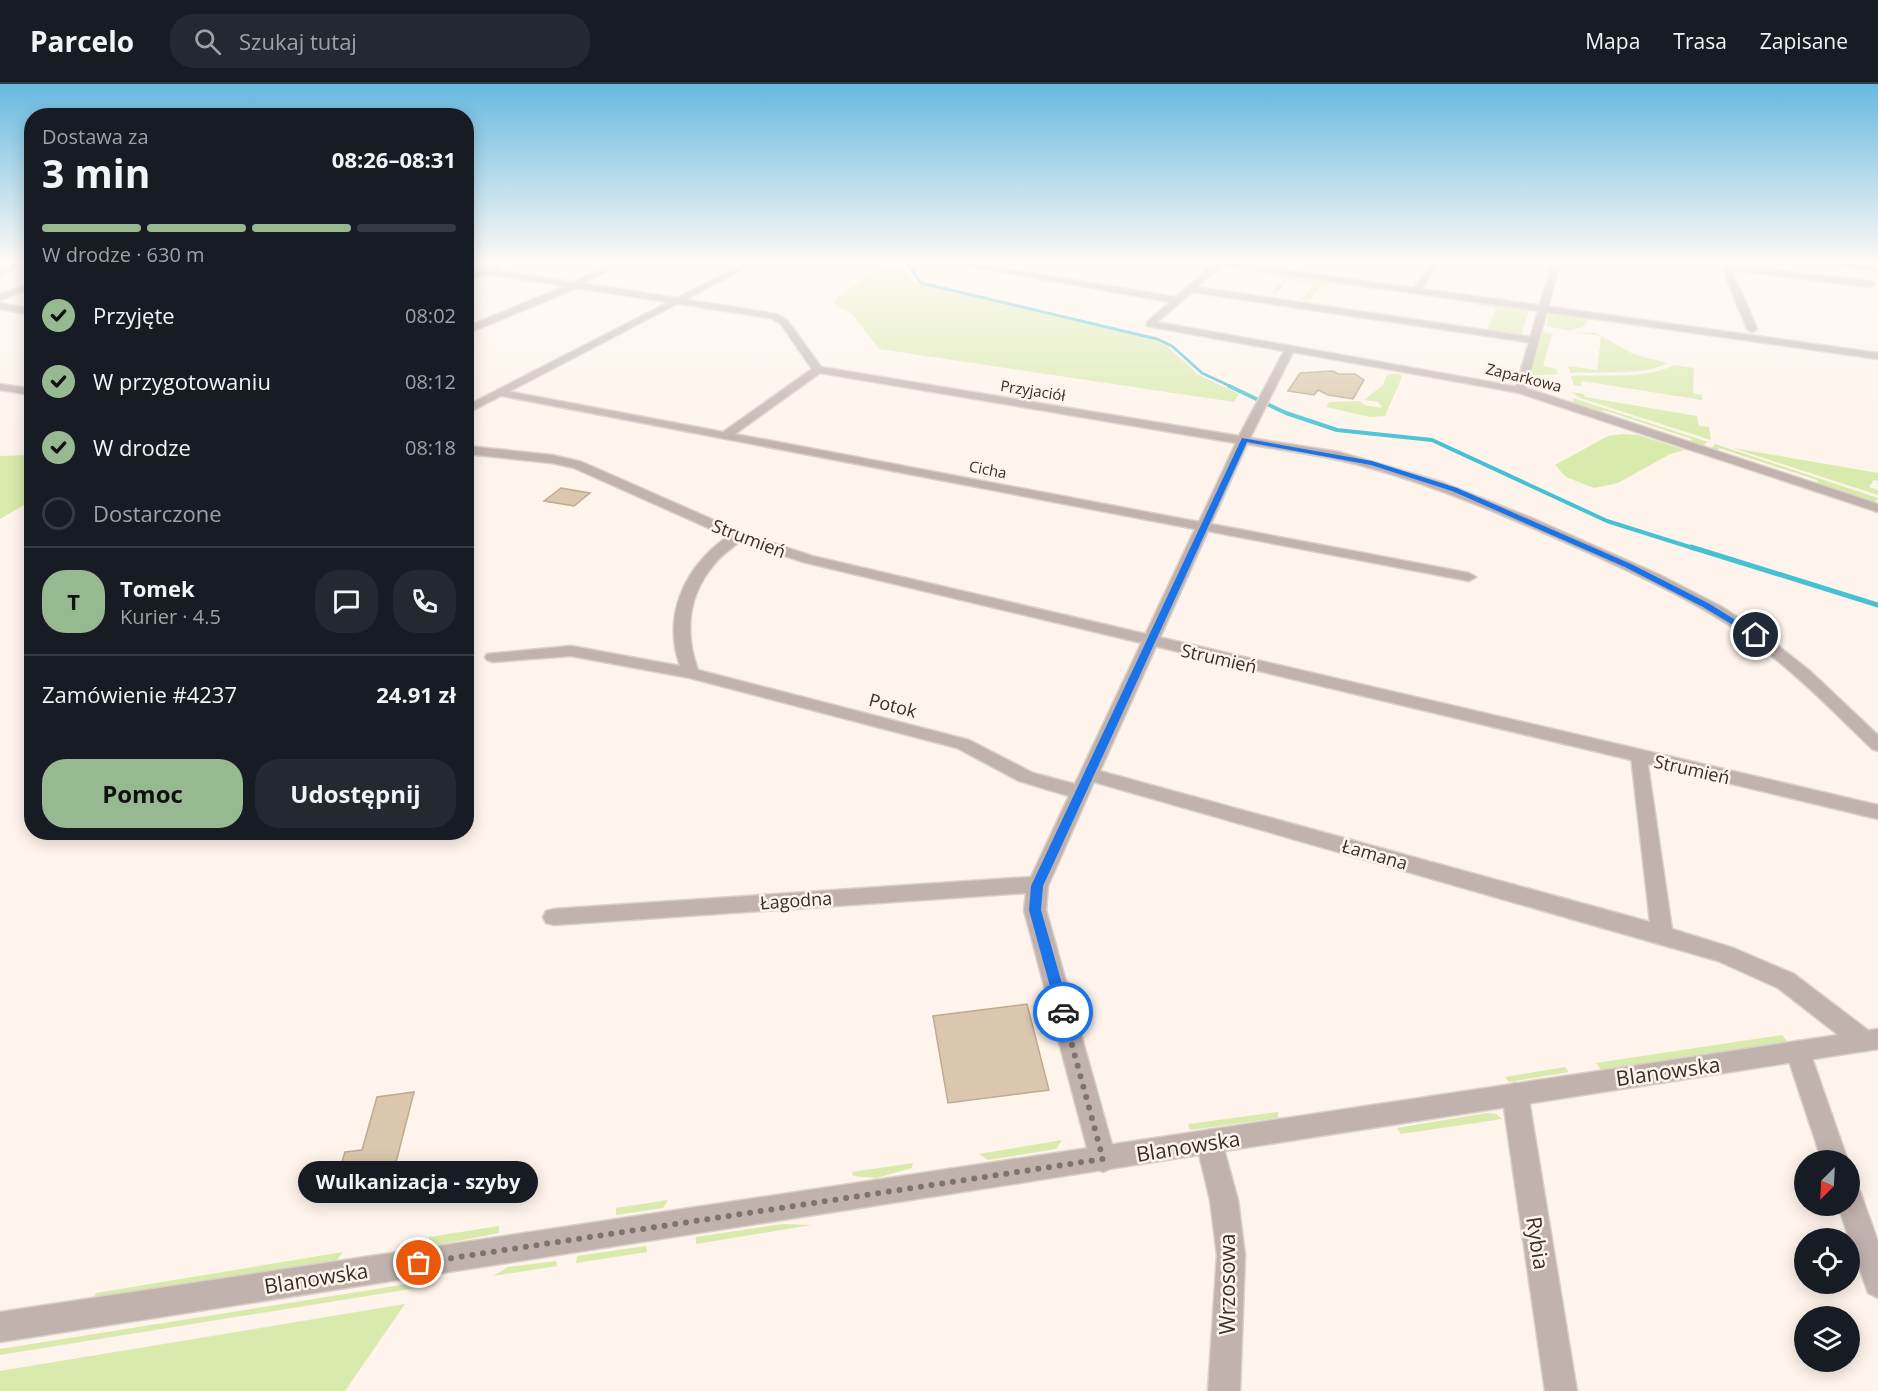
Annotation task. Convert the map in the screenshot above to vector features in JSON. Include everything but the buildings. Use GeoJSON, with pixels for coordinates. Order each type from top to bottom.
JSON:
{"type":"FeatureCollection","features":[{"type":"Feature","properties":{"kind":"street"},"geometry":{"type":"LineString","coordinates":[[474,407],[634,324]]}},
{"type":"Feature","properties":{"kind":"street"},"geometry":{"type":"LineString","coordinates":[[726,435],[818,370],[785,324]]}},
{"type":"Feature","properties":{"kind":"street","name":"Zaparkowa"},"geometry":{"type":"LineString","coordinates":[[1150,324],[1520,390],[1878,508]]}},
{"type":"Feature","properties":{"kind":"street"},"geometry":{"type":"LineString","coordinates":[[1428,324],[1534,340]]}},
{"type":"Feature","properties":{"kind":"street"},"geometry":{"type":"LineString","coordinates":[[1455,328],[1457,324]]}},
{"type":"Feature","properties":{"kind":"street"},"geometry":{"type":"LineString","coordinates":[[1520,390],[1539,324]]}},
{"type":"Feature","properties":{"kind":"street"},"geometry":{"type":"LineString","coordinates":[[1655,324],[1878,356]]}},
{"type":"Feature","properties":{"kind":"street"},"geometry":{"type":"LineString","coordinates":[[1750,324],[1752,329]]}},
{"type":"Feature","properties":{"kind":"street"},"geometry":{"type":"LineString","coordinates":[[1103,1159],[1035,910],[1037,886],[1258,408],[1289,350]]}},
{"type":"Feature","properties":{"kind":"street","name":"Przyjaciół"},"geometry":{"type":"LineString","coordinates":[[818,370],[1339,456],[1405,472],[1454,489],[1628,566],[1706,605],[1756,635],[1799,671],[1878,745]]}},
{"type":"Feature","properties":{"kind":"street"},"geometry":{"type":"LineString","coordinates":[[0,387],[24,391]]}},
{"type":"Feature","properties":{"kind":"street","name":"Cicha"},"geometry":{"type":"LineString","coordinates":[[501,393],[1468,577]]}},
{"type":"Feature","properties":{"kind":"street","name":"Strumień"},"geometry":{"type":"LineString","coordinates":[[474,451],[552,459],[578,465],[738,536],[771,549],[808,559],[1878,812]]}},
{"type":"Feature","properties":{"kind":"street"},"geometry":{"type":"LineString","coordinates":[[691,673],[682,646],[681,620],[690,591],[709,558],[738,536]]}},
{"type":"Feature","properties":{"kind":"street","name":"Potok"},"geometry":{"type":"LineString","coordinates":[[492,657],[571,651],[691,673],[963,744],[1026,777],[1083,783]]}},
{"type":"Feature","properties":{"kind":"street"},"geometry":{"type":"LineString","coordinates":[[1640,756],[1662,934]]}},
{"type":"Feature","properties":{"kind":"street","name":"Łamana"},"geometry":{"type":"LineString","coordinates":[[1083,783],[1662,934],[1732,957],[1770,973],[1871,1040]]}},
{"type":"Feature","properties":{"kind":"street","name":"Łagodna"},"geometry":{"type":"LineString","coordinates":[[554,917],[1020,884],[1037,886]]}},
{"type":"Feature","properties":{"kind":"street","name":"Blanowska"},"geometry":{"type":"LineString","coordinates":[[0,1327],[1871,1040]]}},
{"type":"Feature","properties":{"kind":"street"},"geometry":{"type":"LineString","coordinates":[[1798,1052],[1831,1150]]}},
{"type":"Feature","properties":{"kind":"street","name":"Rybia"},"geometry":{"type":"LineString","coordinates":[[1515,1094],[1561,1391]]}},
{"type":"Feature","properties":{"kind":"street","name":"Wrzosowa"},"geometry":{"type":"LineString","coordinates":[[1209,1142],[1224,1200],[1231,1255],[1224,1391]]}},
{"type":"Feature","properties":{"kind":"street"},"geometry":{"type":"LineString","coordinates":[[1855,1216],[1878,1283]]}},
{"type":"Feature","properties":{"kind":"green space"},"geometry":{"type":"Polygon","coordinates":[[[860,324],[1087,324],[1154,340],[1167,346],[1197,374],[1239,394],[1234,402],[879,349],[860,324]]]}},
{"type":"Feature","properties":{"kind":"green space"},"geometry":{"type":"Polygon","coordinates":[[[1489,324],[1525,324],[1521,335],[1487,330],[1489,324]]]}},
{"type":"Feature","properties":{"kind":"green space"},"geometry":{"type":"Polygon","coordinates":[[[1547,324],[1586,324],[1569,331],[1546,326],[1547,324]]]}},
{"type":"Feature","properties":{"kind":"green space"},"geometry":{"type":"Polygon","coordinates":[[[1543,332],[1560,335],[1552,334],[1543,366],[1556,369],[1558,374],[1530,376],[1543,332]]]}},
{"type":"Feature","properties":{"kind":"green space"},"geometry":{"type":"Polygon","coordinates":[[[1574,332],[1596,333],[1633,354],[1667,363],[1647,370],[1571,373],[1568,366],[1597,370],[1601,336],[1574,332]]]}},
{"type":"Feature","properties":{"kind":"green space"},"geometry":{"type":"Polygon","coordinates":[[[1674,365],[1694,368],[1693,393],[1702,395],[1702,400],[1582,381],[1581,386],[1574,385],[1571,376],[1637,375],[1663,370],[1674,365]]]}},
{"type":"Feature","properties":{"kind":"green space"},"geometry":{"type":"Polygon","coordinates":[[[1400,374],[1402,377],[1385,416],[1370,417],[1326,407],[1329,402],[1360,401],[1364,405],[1382,408],[1378,402],[1364,400],[1383,385],[1386,376],[1400,374]]]}},
{"type":"Feature","properties":{"kind":"green space"},"geometry":{"type":"Polygon","coordinates":[[[1571,392],[1584,394],[1585,397],[1697,416],[1699,426],[1709,427],[1711,440],[1580,398],[1571,392]]]}},
{"type":"Feature","properties":{"kind":"green space"},"geometry":{"type":"Polygon","coordinates":[[[1573,398],[1708,442],[1703,445],[1690,442],[1692,439],[1603,410],[1602,413],[1574,404],[1573,398]]]}},
{"type":"Feature","properties":{"kind":"green space"},"geometry":{"type":"Polygon","coordinates":[[[1638,435],[1685,450],[1670,454],[1618,483],[1594,488],[1566,477],[1555,465],[1608,436],[1638,435]]]}},
{"type":"Feature","properties":{"kind":"green space"},"geometry":{"type":"Polygon","coordinates":[[[1715,444],[1878,499],[1874,503],[1818,485],[1817,480],[1719,448],[1716,451],[1711,449],[1715,444]]]}},
{"type":"Feature","properties":{"kind":"green space"},"geometry":{"type":"Polygon","coordinates":[[[1733,448],[1878,473],[1878,481],[1874,480],[1869,487],[1878,490],[1878,495],[1733,448]]]}},
{"type":"Feature","properties":{"kind":"green space"},"geometry":{"type":"Polygon","coordinates":[[[24,455],[24,505],[0,519],[0,456],[24,455]]]}},
{"type":"Feature","properties":{"kind":"green space"},"geometry":{"type":"Polygon","coordinates":[[[1782,1035],[1788,1042],[1601,1070],[1596,1063],[1782,1035]]]}},
{"type":"Feature","properties":{"kind":"green space"},"geometry":{"type":"Polygon","coordinates":[[[1565,1067],[1569,1072],[1509,1082],[1505,1077],[1565,1067]]]}},
{"type":"Feature","properties":{"kind":"green space"},"geometry":{"type":"Polygon","coordinates":[[[1278,1112],[1278,1118],[1190,1130],[1188,1124],[1278,1112]]]}},
{"type":"Feature","properties":{"kind":"green space"},"geometry":{"type":"Polygon","coordinates":[[[1487,1113],[1496,1114],[1502,1119],[1401,1134],[1397,1128],[1487,1113]]]}},
{"type":"Feature","properties":{"kind":"green space"},"geometry":{"type":"Polygon","coordinates":[[[1062,1140],[1056,1149],[988,1160],[979,1154],[1062,1140]]]}},
{"type":"Feature","properties":{"kind":"green space"},"geometry":{"type":"Polygon","coordinates":[[[913,1163],[912,1168],[876,1178],[853,1176],[852,1172],[913,1163]]]}},
{"type":"Feature","properties":{"kind":"green space"},"geometry":{"type":"Polygon","coordinates":[[[668,1200],[663,1208],[616,1215],[616,1208],[668,1200]]]}},
{"type":"Feature","properties":{"kind":"green space"},"geometry":{"type":"Polygon","coordinates":[[[782,1224],[812,1225],[696,1244],[696,1237],[782,1224]]]}},
{"type":"Feature","properties":{"kind":"green space"},"geometry":{"type":"Polygon","coordinates":[[[499,1226],[499,1233],[427,1247],[429,1237],[499,1226]]]}},
{"type":"Feature","properties":{"kind":"green space"},"geometry":{"type":"Polygon","coordinates":[[[646,1246],[647,1252],[576,1263],[577,1256],[646,1246]]]}},
{"type":"Feature","properties":{"kind":"green space"},"geometry":{"type":"Polygon","coordinates":[[[343,1252],[337,1260],[93,1298],[96,1293],[343,1252]]]}},
{"type":"Feature","properties":{"kind":"green space"},"geometry":{"type":"Polygon","coordinates":[[[556,1261],[557,1266],[493,1276],[508,1267],[556,1261]]]}},
{"type":"Feature","properties":{"kind":"green space"},"geometry":{"type":"Polygon","coordinates":[[[426,1281],[435,1285],[0,1355],[0,1349],[426,1281]]]}},
{"type":"Feature","properties":{"kind":"green space"},"geometry":{"type":"Polygon","coordinates":[[[405,1304],[345,1391],[0,1391],[0,1371],[405,1304]]]}},
{"type":"Feature","properties":{"kind":"waterway"},"geometry":{"type":"LineString","coordinates":[[1094,324],[1157,339],[1172,346],[1202,373],[1232,387]]}},
{"type":"Feature","properties":{"kind":"waterway"},"geometry":{"type":"LineString","coordinates":[[1229,386],[1286,413],[1337,430],[1432,440],[1607,521],[1696,549]]}},
{"type":"Feature","properties":{"kind":"waterway"},"geometry":{"type":"LineString","coordinates":[[1691,547],[1878,605]]}},
{"type":"Feature","properties":{"kind":"way so far"},"geometry":{"type":"LineString","coordinates":[[419,1263],[1103,1159],[1063,1012]]}},
{"type":"Feature","properties":{"kind":"place","name":"Wulkanizacja - szyby"},"geometry":{"type":"Point","coordinates":[419,1263]}},
{"type":"Feature","properties":{"kind":"route"},"geometry":{"type":"LineString","coordinates":[[1063,1012],[1035,910],[1037,886],[1244,439],[1372,463],[1454,489],[1628,566],[1706,605],[1756,635]]}}]}
